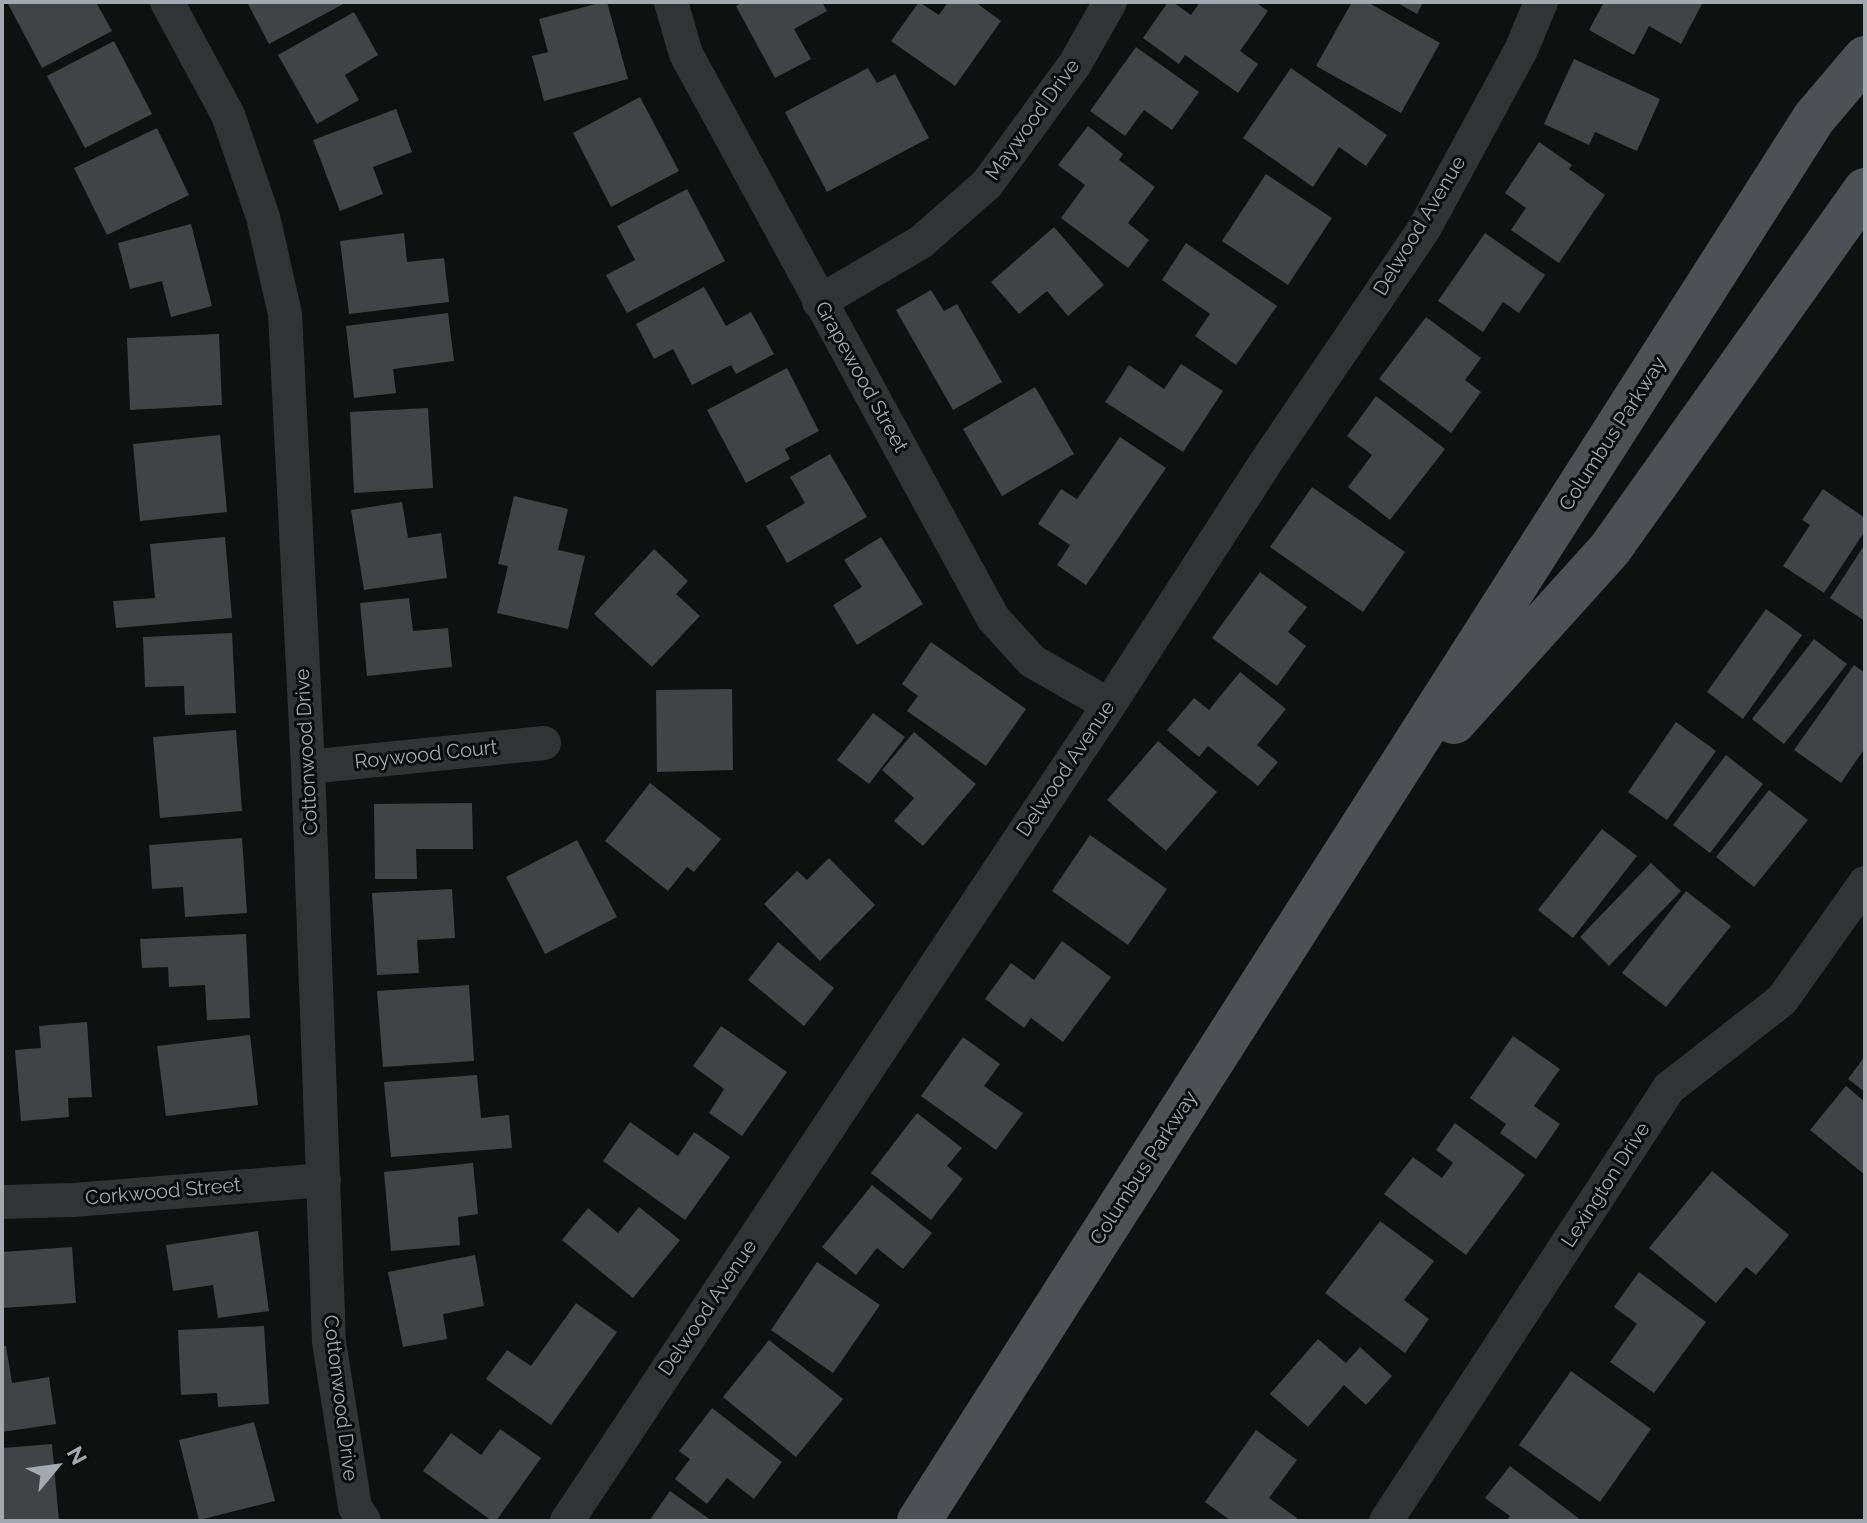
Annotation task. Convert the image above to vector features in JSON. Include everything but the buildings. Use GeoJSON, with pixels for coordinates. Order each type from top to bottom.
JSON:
{"type":"FeatureCollection","features":[{"type":"Feature","properties":{"kind":"main road","name":"Columbus Parkway"},"geometry":{"type":"LineString","coordinates":[[919,1521],[1814,118],[1865,58]]}},
{"type":"Feature","properties":{"kind":"main road","name":"Columbus Parkway"},"geometry":{"type":"LineString","coordinates":[[1369,816],[1610,549],[1865,190]]}},
{"type":"Feature","properties":{"kind":"street","name":"Cottonwood Drive"},"geometry":{"type":"LineString","coordinates":[[167,2],[228,115],[263,217],[285,314],[308,767],[329,1342],[355,1507],[364,1521]]}},
{"type":"Feature","properties":{"kind":"street","name":"Grapewood Street"},"geometry":{"type":"LineString","coordinates":[[671,2],[686,54],[993,618],[1032,661],[1109,705]]}},
{"type":"Feature","properties":{"kind":"street","name":"Maywood Drive"},"geometry":{"type":"LineString","coordinates":[[819,302],[921,242],[987,184],[1075,64],[1110,2]]}},
{"type":"Feature","properties":{"kind":"street","name":"Delwood Avenue"},"geometry":{"type":"LineString","coordinates":[[567,1521],[1109,705],[1266,462],[1424,229],[1521,50],[1541,2]]}},
{"type":"Feature","properties":{"kind":"street","name":"Roywood Court"},"geometry":{"type":"LineString","coordinates":[[308,767],[544,743]]}},
{"type":"Feature","properties":{"kind":"street","name":"Lexington Drive"},"geometry":{"type":"LineString","coordinates":[[1386,1521],[1669,1088],[1782,1000],[1865,883]]}},
{"type":"Feature","properties":{"kind":"street","name":"Corkwood Street"},"geometry":{"type":"LineString","coordinates":[[2,1202],[73,1200],[324,1180]]}}]}
